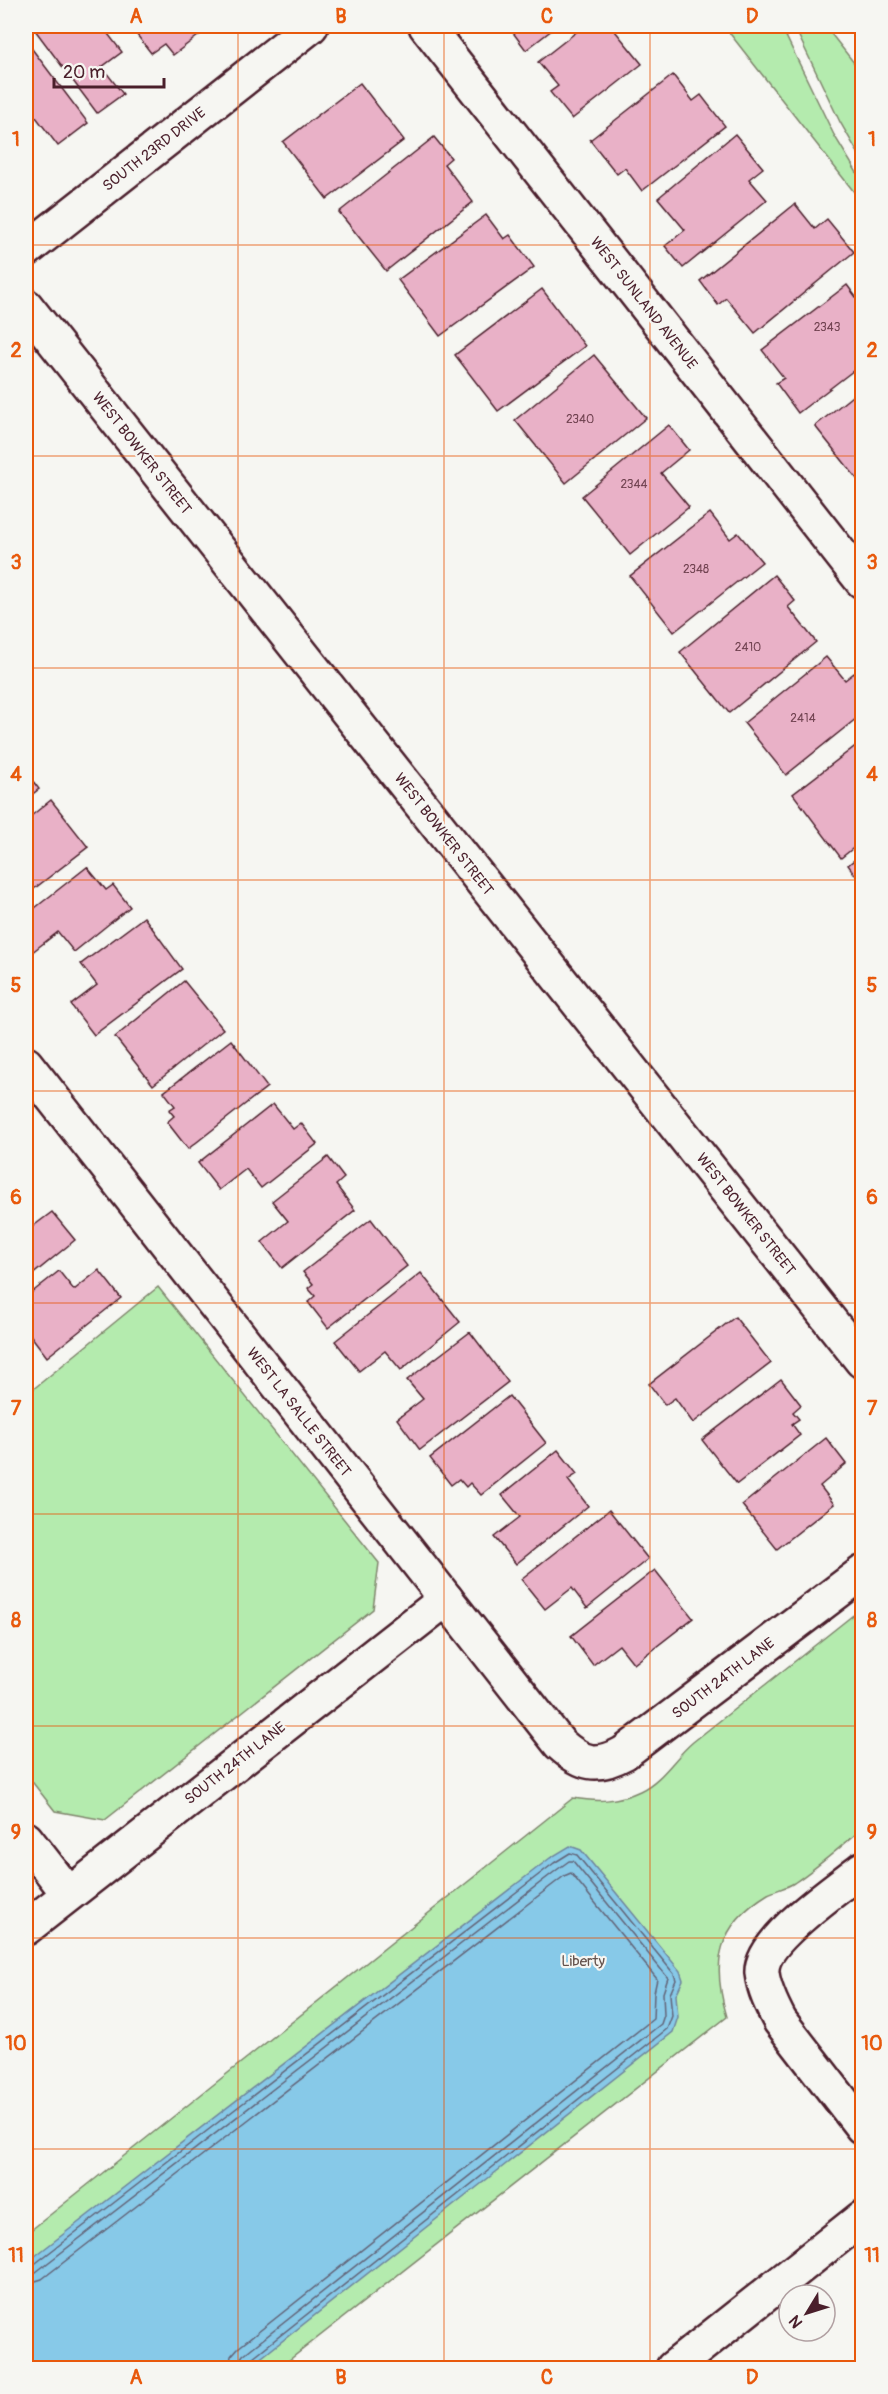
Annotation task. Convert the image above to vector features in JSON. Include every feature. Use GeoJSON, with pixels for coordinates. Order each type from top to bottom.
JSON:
{"type":"FeatureCollection","features":[{"type":"Feature","properties":{"kind":"street","name":"SOUTH 23RD DRIVE"},"geometry":{"type":"LineString","coordinates":[[26,250],[311,26]]}},
{"type":"Feature","properties":{"kind":"street","name":"WEST SUNLAND AVENUE"},"geometry":{"type":"LineString","coordinates":[[426,26],[862,581]]}},
{"type":"Feature","properties":{"kind":"street","name":"WEST BOWKER STREET"},"geometry":{"type":"LineString","coordinates":[[26,306],[862,1361]]}},
{"type":"Feature","properties":{"kind":"street","name":"WEST LA SALLE STREET"},"geometry":{"type":"LineString","coordinates":[[26,1064],[560,1744],[577,1758]]}},
{"type":"Feature","properties":{"kind":"street","name":"SOUTH 24TH LANE"},"geometry":{"type":"LineString","coordinates":[[577,1758],[596,1762],[609,1761],[624,1753],[862,1573]]}},
{"type":"Feature","properties":{"kind":"street","name":"SOUTH 24TH LANE"},"geometry":{"type":"LineString","coordinates":[[26,1928],[446,1599]]}},
{"type":"Feature","properties":{"kind":"street"},"geometry":{"type":"LineString","coordinates":[[26,1839],[68,1893]]}},
{"type":"Feature","properties":{"kind":"street"},"geometry":{"type":"LineString","coordinates":[[862,1869],[780,1935],[761,1971],[769,1998],[780,2021],[862,2127]]}},
{"type":"Feature","properties":{"kind":"street"},"geometry":{"type":"LineString","coordinates":[[673,2368],[862,2217]]}},
{"type":"Feature","properties":{"kind":"green space"},"geometry":{"type":"Polygon","coordinates":[[[724,26],[781,26],[834,135],[862,181],[862,202],[724,26]]]}},
{"type":"Feature","properties":{"kind":"green space"},"geometry":{"type":"Polygon","coordinates":[[[794,26],[825,26],[862,73],[862,160],[840,122],[794,26]]]}},
{"type":"Feature","properties":{"kind":"green space"},"geometry":{"type":"Polygon","coordinates":[[[158,1287],[379,1563],[373,1609],[105,1820],[55,1811],[26,1774],[26,1395],[158,1287]]]}},
{"type":"Feature","properties":{"kind":"green space","name":"Liberty"},"geometry":{"type":"Polygon","coordinates":[[[862,1608],[862,1829],[803,1877],[791,1885],[768,1894],[751,1906],[728,1932],[719,1963],[719,1979],[727,2017],[279,2368],[26,2368],[26,2234],[573,1798],[615,1799],[632,1795],[648,1786],[662,1775],[693,1742],[862,1608]]]}},
{"type":"Feature","properties":{"kind":"water","name":"Liberty"},"geometry":{"type":"Polygon","coordinates":[[[570,1846],[581,1850],[680,1971],[683,1980],[676,1995],[678,2017],[673,2032],[248,2368],[26,2368],[26,2263],[550,1858],[570,1846]]]}},
{"type":"Feature","properties":{"kind":"building"},"geometry":{"type":"Polygon","coordinates":[[[32,26],[102,26],[122,52],[102,67],[123,94],[97,113],[32,26]]]}},
{"type":"Feature","properties":{"kind":"building"},"geometry":{"type":"Polygon","coordinates":[[[130,26],[196,26],[202,33],[173,55],[164,44],[151,53],[130,26]]]}},
{"type":"Feature","properties":{"kind":"building"},"geometry":{"type":"Polygon","coordinates":[[[508,26],[557,26],[526,50],[508,26]]]}},
{"type":"Feature","properties":{"kind":"building"},"geometry":{"type":"Polygon","coordinates":[[[584,26],[611,26],[642,64],[572,119],[550,92],[558,86],[538,62],[584,26]]]}},
{"type":"Feature","properties":{"kind":"building"},"geometry":{"type":"Polygon","coordinates":[[[26,41],[88,123],[58,146],[36,117],[26,125],[26,41]]]}},
{"type":"Feature","properties":{"kind":"building"},"geometry":{"type":"Polygon","coordinates":[[[673,75],[693,101],[701,95],[725,126],[642,191],[625,168],[617,174],[590,140],[673,75]]]}},
{"type":"Feature","properties":{"kind":"building"},"geometry":{"type":"Polygon","coordinates":[[[360,83],[404,140],[327,199],[283,142],[360,83]]]}},
{"type":"Feature","properties":{"kind":"building"},"geometry":{"type":"Polygon","coordinates":[[[735,134],[763,168],[749,179],[767,200],[683,268],[665,246],[685,230],[658,198],[735,134]]]}},
{"type":"Feature","properties":{"kind":"building"},"geometry":{"type":"Polygon","coordinates":[[[434,137],[451,158],[444,164],[473,202],[386,271],[339,212],[434,137]]]}},
{"type":"Feature","properties":{"kind":"building"},"geometry":{"type":"Polygon","coordinates":[[[795,204],[815,229],[827,219],[854,252],[755,333],[726,298],[718,305],[700,281],[795,204]]]}},
{"type":"Feature","properties":{"kind":"building"},"geometry":{"type":"Polygon","coordinates":[[[486,215],[504,239],[510,235],[534,267],[440,336],[398,280],[486,215]]]}},
{"type":"Feature","properties":{"kind":"building"},"geometry":{"type":"Polygon","coordinates":[[[847,285],[862,305],[862,364],[798,413],[776,383],[784,378],[762,350],[847,285]]]}},
{"type":"Feature","properties":{"kind":"building"},"geometry":{"type":"Polygon","coordinates":[[[542,289],[585,346],[498,411],[455,355],[542,289]]]}},
{"type":"Feature","properties":{"kind":"building"},"geometry":{"type":"Polygon","coordinates":[[[594,355],[646,418],[566,483],[515,420],[594,355]]]}},
{"type":"Feature","properties":{"kind":"building"},"geometry":{"type":"Polygon","coordinates":[[[862,388],[862,485],[815,426],[862,388]]]}},
{"type":"Feature","properties":{"kind":"building"},"geometry":{"type":"Polygon","coordinates":[[[669,425],[689,450],[661,473],[689,507],[630,555],[582,496],[669,425]]]}},
{"type":"Feature","properties":{"kind":"building"},"geometry":{"type":"Polygon","coordinates":[[[710,513],[730,539],[738,533],[762,562],[674,632],[630,576],[710,513]]]}},
{"type":"Feature","properties":{"kind":"building"},"geometry":{"type":"Polygon","coordinates":[[[774,575],[795,601],[788,607],[816,642],[729,713],[680,652],[774,575]]]}},
{"type":"Feature","properties":{"kind":"building"},"geometry":{"type":"Polygon","coordinates":[[[826,657],[845,680],[854,673],[862,685],[862,714],[786,775],[744,723],[826,657]]]}},
{"type":"Feature","properties":{"kind":"building"},"geometry":{"type":"Polygon","coordinates":[[[862,741],[862,841],[841,858],[793,794],[862,741]]]}},
{"type":"Feature","properties":{"kind":"building"},"geometry":{"type":"Polygon","coordinates":[[[26,772],[39,789],[26,799],[26,772]]]}},
{"type":"Feature","properties":{"kind":"building"},"geometry":{"type":"Polygon","coordinates":[[[51,800],[88,847],[26,895],[26,820],[51,800]]]}},
{"type":"Feature","properties":{"kind":"building"},"geometry":{"type":"Polygon","coordinates":[[[862,854],[862,884],[848,865],[862,854]]]}},
{"type":"Feature","properties":{"kind":"building"},"geometry":{"type":"Polygon","coordinates":[[[87,867],[106,890],[113,885],[130,907],[74,952],[58,932],[31,953],[26,945],[26,915],[87,867]]]}},
{"type":"Feature","properties":{"kind":"building"},"geometry":{"type":"Polygon","coordinates":[[[144,917],[182,969],[94,1035],[71,1005],[97,985],[81,964],[144,917]]]}},
{"type":"Feature","properties":{"kind":"building"},"geometry":{"type":"Polygon","coordinates":[[[184,981],[223,1029],[153,1085],[115,1037],[184,981]]]}},
{"type":"Feature","properties":{"kind":"building"},"geometry":{"type":"Polygon","coordinates":[[[231,1040],[267,1087],[188,1149],[167,1122],[174,1116],[169,1110],[175,1106],[164,1092],[231,1040]]]}},
{"type":"Feature","properties":{"kind":"building"},"geometry":{"type":"Polygon","coordinates":[[[273,1104],[293,1129],[301,1123],[317,1144],[261,1188],[246,1169],[219,1190],[198,1163],[273,1104]]]}},
{"type":"Feature","properties":{"kind":"building"},"geometry":{"type":"Polygon","coordinates":[[[328,1157],[344,1178],[336,1185],[355,1210],[282,1268],[262,1242],[288,1221],[272,1201],[328,1157]]]}},
{"type":"Feature","properties":{"kind":"building"},"geometry":{"type":"Polygon","coordinates":[[[52,1212],[75,1240],[26,1280],[26,1227],[28,1230],[52,1212]]]}},
{"type":"Feature","properties":{"kind":"building"},"geometry":{"type":"Polygon","coordinates":[[[371,1219],[407,1266],[328,1328],[308,1302],[315,1296],[308,1288],[313,1284],[303,1272],[371,1219]]]}},
{"type":"Feature","properties":{"kind":"building"},"geometry":{"type":"Polygon","coordinates":[[[99,1270],[121,1298],[47,1357],[28,1332],[26,1333],[26,1297],[59,1271],[74,1290],[99,1270]]]}},
{"type":"Feature","properties":{"kind":"building"},"geometry":{"type":"Polygon","coordinates":[[[421,1273],[460,1322],[401,1370],[385,1351],[359,1371],[335,1341],[421,1273]]]}},
{"type":"Feature","properties":{"kind":"building"},"geometry":{"type":"Polygon","coordinates":[[[735,1317],[771,1363],[693,1423],[675,1398],[665,1405],[649,1384],[735,1317]]]}},
{"type":"Feature","properties":{"kind":"building"},"geometry":{"type":"Polygon","coordinates":[[[470,1332],[508,1382],[420,1450],[397,1419],[423,1399],[407,1380],[470,1332]]]}},
{"type":"Feature","properties":{"kind":"building"},"geometry":{"type":"Polygon","coordinates":[[[781,1379],[801,1405],[793,1412],[799,1419],[792,1424],[800,1435],[737,1484],[702,1440],[781,1379]]]}},
{"type":"Feature","properties":{"kind":"building"},"geometry":{"type":"Polygon","coordinates":[[[509,1396],[546,1443],[481,1495],[470,1483],[466,1487],[459,1479],[451,1485],[430,1458],[509,1396]]]}},
{"type":"Feature","properties":{"kind":"building"},"geometry":{"type":"Polygon","coordinates":[[[826,1438],[846,1464],[820,1486],[834,1504],[777,1549],[742,1505],[826,1438]]]}},
{"type":"Feature","properties":{"kind":"building"},"geometry":{"type":"Polygon","coordinates":[[[558,1450],[577,1474],[568,1480],[588,1506],[516,1564],[494,1537],[520,1517],[502,1495],[558,1450]]]}},
{"type":"Feature","properties":{"kind":"building"},"geometry":{"type":"Polygon","coordinates":[[[609,1510],[648,1559],[587,1608],[572,1588],[545,1609],[521,1579],[609,1510]]]}},
{"type":"Feature","properties":{"kind":"building"},"geometry":{"type":"Polygon","coordinates":[[[655,1570],[693,1618],[634,1664],[619,1645],[593,1665],[571,1636],[655,1570]]]}}]}
